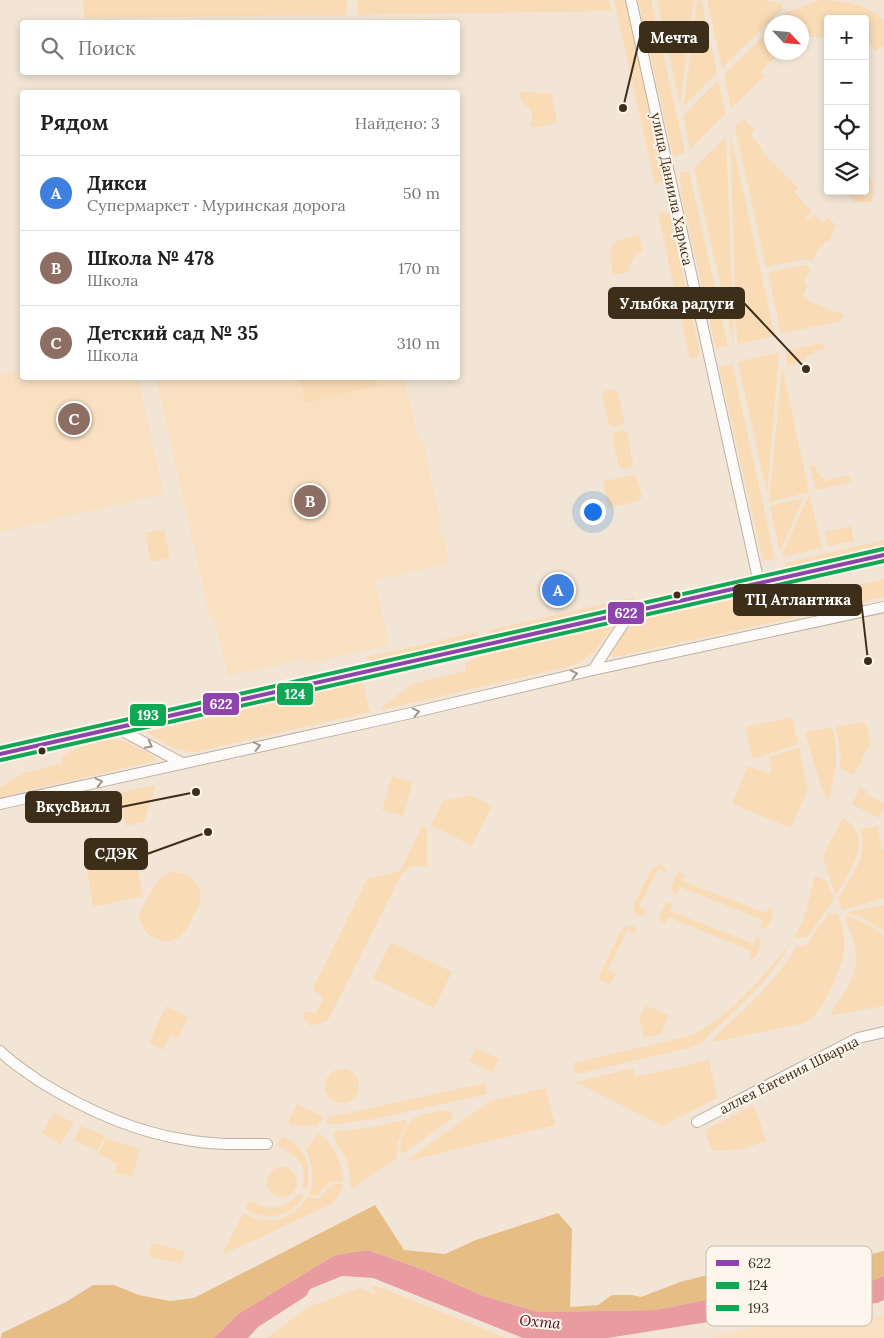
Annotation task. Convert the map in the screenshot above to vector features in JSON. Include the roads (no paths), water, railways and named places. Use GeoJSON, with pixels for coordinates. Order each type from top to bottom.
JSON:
{"type":"FeatureCollection","features":[{"type":"Feature","properties":{"kind":"street","name":"улица Даниила Хармса"},"geometry":{"type":"LineString","coordinates":[[631,0],[759,583]]}},
{"type":"Feature","properties":{"kind":"street"},"geometry":{"type":"LineString","coordinates":[[0,754],[884,555]]}},
{"type":"Feature","properties":{"kind":"street"},"geometry":{"type":"LineString","coordinates":[[0,804],[411,713],[594,670],[884,607]]}},
{"type":"Feature","properties":{"kind":"street"},"geometry":{"type":"LineString","coordinates":[[594,670],[631,612]]}},
{"type":"Feature","properties":{"kind":"street"},"geometry":{"type":"LineString","coordinates":[[117,728],[182,763]]}},
{"type":"Feature","properties":{"kind":"street","name":"аллея Евгения Шварца"},"geometry":{"type":"LineString","coordinates":[[697,1122],[858,1038],[884,1032]]}},
{"type":"Feature","properties":{"kind":"street"},"geometry":{"type":"LineString","coordinates":[[0,1051],[10,1062],[64,1097],[99,1114],[124,1123],[187,1140],[219,1144],[267,1144]]}},
{"type":"Feature","properties":{"kind":"water","name":"Охта"},"geometry":{"type":"Polygon","coordinates":[[[368,1250],[424,1270],[481,1295],[538,1312],[656,1310],[706,1300],[706,1322],[608,1338],[523,1338],[373,1278],[342,1276],[310,1289],[306,1296],[258,1327],[248,1338],[214,1338],[238,1314],[335,1255],[368,1250]]]}},
{"type":"Feature","properties":{"kind":"water"},"geometry":{"type":"Polygon","coordinates":[[[884,1276],[884,1300],[872,1303],[872,1281],[884,1276]]]}},
{"type":"Feature","properties":{"kind":"place","name":"Мечта"},"geometry":{"type":"Point","coordinates":[623,108]}},
{"type":"Feature","properties":{"kind":"place","name":"Улыбка радуги"},"geometry":{"type":"Point","coordinates":[806,369]}},
{"type":"Feature","properties":{"kind":"place","name":"Детский сад № 35"},"geometry":{"type":"Point","coordinates":[74,419]}},
{"type":"Feature","properties":{"kind":"place","name":"Школа № 478"},"geometry":{"type":"Point","coordinates":[310,501]}},
{"type":"Feature","properties":{"kind":"place","name":"Дикси"},"geometry":{"type":"Point","coordinates":[558,590]}},
{"type":"Feature","properties":{"kind":"place","name":"ТЦ Атлантика"},"geometry":{"type":"Point","coordinates":[868,661]}},
{"type":"Feature","properties":{"kind":"place","name":"ВкусВилл"},"geometry":{"type":"Point","coordinates":[196,792]}},
{"type":"Feature","properties":{"kind":"place","name":"СДЭК"},"geometry":{"type":"Point","coordinates":[208,832]}}]}
